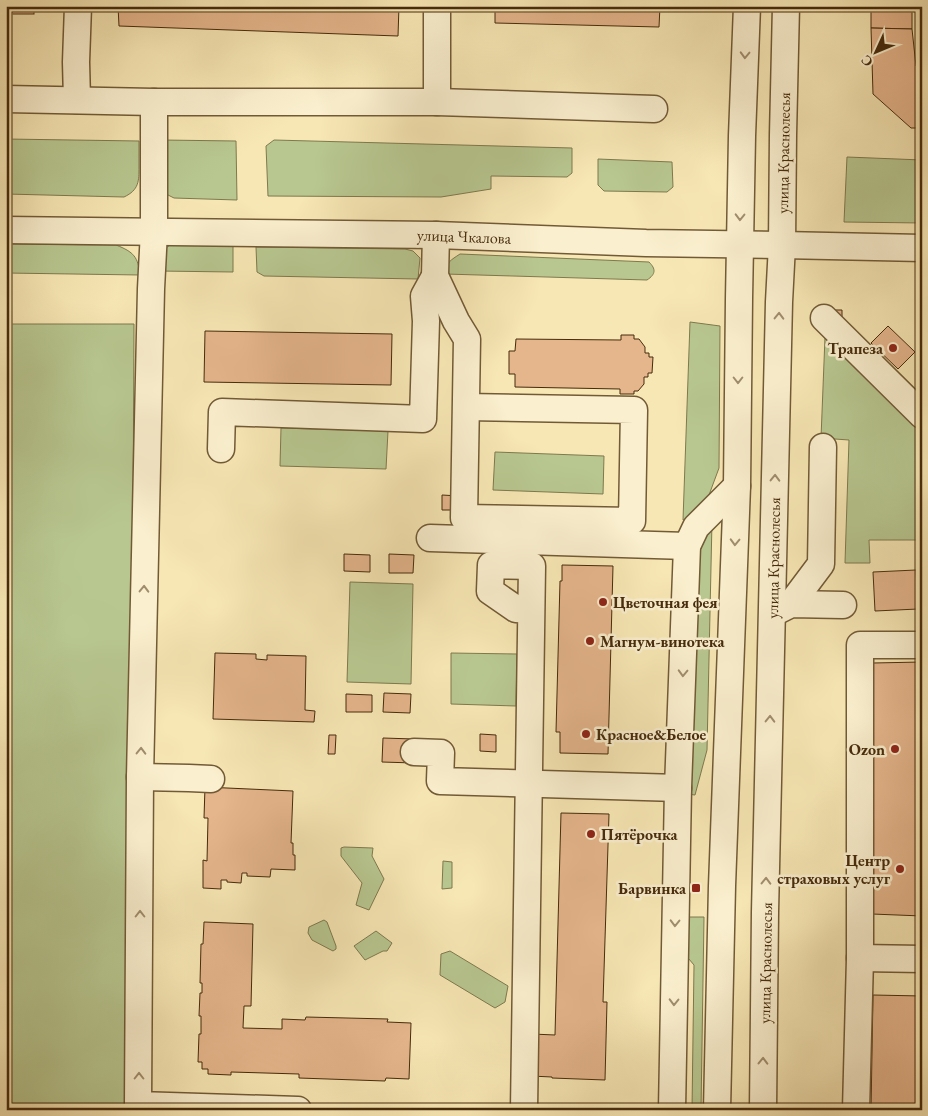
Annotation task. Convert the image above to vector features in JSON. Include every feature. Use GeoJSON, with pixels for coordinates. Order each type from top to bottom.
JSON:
{"type":"FeatureCollection","features":[{"type":"Feature","properties":{"kind":"street"},"geometry":{"type":"LineString","coordinates":[[77,100],[78,6]]}},
{"type":"Feature","properties":{"kind":"street"},"geometry":{"type":"LineString","coordinates":[[437,6],[438,102]]}},
{"type":"Feature","properties":{"kind":"street"},"geometry":{"type":"LineString","coordinates":[[717,1110],[722,886],[737,486],[742,136],[747,6]]}},
{"type":"Feature","properties":{"kind":"street","name":"улица Краснолесья"},"geometry":{"type":"LineString","coordinates":[[763,1110],[765,912],[782,609],[779,302],[782,244],[786,6]]}},
{"type":"Feature","properties":{"kind":"street"},"geometry":{"type":"LineString","coordinates":[[6,99],[154,102],[438,102],[654,109]]}},
{"type":"Feature","properties":{"kind":"street"},"geometry":{"type":"LineString","coordinates":[[154,102],[154,231],[151,289],[140,777],[138,1105],[298,1110]]}},
{"type":"Feature","properties":{"kind":"street","name":"улица Чкалова"},"geometry":{"type":"LineString","coordinates":[[6,230],[436,235],[646,243],[922,248]]}},
{"type":"Feature","properties":{"kind":"street"},"geometry":{"type":"LineString","coordinates":[[436,235],[435,276],[456,321],[467,339],[464,518],[632,521],[634,410],[466,407]]}},
{"type":"Feature","properties":{"kind":"street"},"geometry":{"type":"LineString","coordinates":[[220,449],[222,412],[423,419],[426,321],[424,296],[435,276]]}},
{"type":"Feature","properties":{"kind":"street"},"geometry":{"type":"LineString","coordinates":[[824,318],[922,415]]}},
{"type":"Feature","properties":{"kind":"street"},"geometry":{"type":"LineString","coordinates":[[782,609],[821,564],[823,447]]}},
{"type":"Feature","properties":{"kind":"street"},"geometry":{"type":"LineString","coordinates":[[672,1110],[678,788],[687,546],[696,527],[737,486]]}},
{"type":"Feature","properties":{"kind":"street"},"geometry":{"type":"LineString","coordinates":[[430,538],[687,546]]}},
{"type":"Feature","properties":{"kind":"street"},"geometry":{"type":"LineString","coordinates":[[782,609],[843,605]]}},
{"type":"Feature","properties":{"kind":"street"},"geometry":{"type":"LineString","coordinates":[[524,1110],[531,610]]}},
{"type":"Feature","properties":{"kind":"street"},"geometry":{"type":"LineString","coordinates":[[856,1110],[860,958],[860,645],[922,646]]}},
{"type":"Feature","properties":{"kind":"street"},"geometry":{"type":"LineString","coordinates":[[414,752],[441,753],[440,781],[678,788]]}},
{"type":"Feature","properties":{"kind":"street"},"geometry":{"type":"LineString","coordinates":[[140,777],[211,779]]}},
{"type":"Feature","properties":{"kind":"street"},"geometry":{"type":"LineString","coordinates":[[860,958],[922,959]]}},
{"type":"Feature","properties":{"kind":"green space"},"geometry":{"type":"Polygon","coordinates":[[[6,139],[139,141],[137,185],[133,191],[124,197],[6,194],[6,139]]]}},
{"type":"Feature","properties":{"kind":"green space"},"geometry":{"type":"Polygon","coordinates":[[[162,140],[236,141],[237,200],[174,198],[168,195],[162,188],[162,140]]]}},
{"type":"Feature","properties":{"kind":"green space"},"geometry":{"type":"Polygon","coordinates":[[[274,140],[572,148],[572,173],[567,177],[491,176],[491,189],[441,197],[268,196],[266,146],[274,140]]]}},
{"type":"Feature","properties":{"kind":"green space"},"geometry":{"type":"Polygon","coordinates":[[[847,157],[922,160],[922,223],[844,222],[847,157]]]}},
{"type":"Feature","properties":{"kind":"green space"},"geometry":{"type":"Polygon","coordinates":[[[598,159],[672,162],[673,187],[667,192],[604,191],[598,185],[598,159]]]}},
{"type":"Feature","properties":{"kind":"green space"},"geometry":{"type":"Polygon","coordinates":[[[180,242],[233,244],[233,272],[158,271],[162,251],[170,245],[180,242]]]}},
{"type":"Feature","properties":{"kind":"green space"},"geometry":{"type":"Polygon","coordinates":[[[6,244],[116,245],[134,256],[140,275],[6,273],[6,244]]]}},
{"type":"Feature","properties":{"kind":"green space"},"geometry":{"type":"Polygon","coordinates":[[[256,247],[405,249],[413,251],[420,258],[418,279],[264,276],[257,272],[256,247]]]}},
{"type":"Feature","properties":{"kind":"green space"},"geometry":{"type":"Polygon","coordinates":[[[460,254],[649,262],[654,271],[647,280],[445,274],[448,264],[460,254]]]}},
{"type":"Feature","properties":{"kind":"green space"},"geometry":{"type":"Polygon","coordinates":[[[690,322],[720,326],[719,468],[709,495],[693,515],[683,520],[690,322]]]}},
{"type":"Feature","properties":{"kind":"green space"},"geometry":{"type":"Polygon","coordinates":[[[6,324],[134,324],[130,1110],[6,1110],[6,324]]]}},
{"type":"Feature","properties":{"kind":"green space"},"geometry":{"type":"Polygon","coordinates":[[[825,337],[922,431],[922,540],[869,540],[870,563],[845,563],[849,440],[821,438],[825,337]]]}},
{"type":"Feature","properties":{"kind":"green space"},"geometry":{"type":"Polygon","coordinates":[[[281,428],[388,431],[386,469],[280,466],[281,428]]]}},
{"type":"Feature","properties":{"kind":"green space"},"geometry":{"type":"Polygon","coordinates":[[[495,452],[604,456],[603,494],[493,490],[495,452]]]}},
{"type":"Feature","properties":{"kind":"green space"},"geometry":{"type":"Polygon","coordinates":[[[712,521],[707,750],[695,795],[687,794],[692,552],[712,521]]]}},
{"type":"Feature","properties":{"kind":"green space"},"geometry":{"type":"Polygon","coordinates":[[[350,582],[413,584],[411,684],[347,682],[350,582]]]}},
{"type":"Feature","properties":{"kind":"green space"},"geometry":{"type":"Polygon","coordinates":[[[451,653],[517,654],[516,706],[451,704],[451,653]]]}},
{"type":"Feature","properties":{"kind":"green space"},"geometry":{"type":"Polygon","coordinates":[[[341,848],[373,848],[372,856],[384,879],[369,910],[356,905],[362,883],[341,856],[341,848]]]}},
{"type":"Feature","properties":{"kind":"green space"},"geometry":{"type":"Polygon","coordinates":[[[443,861],[452,862],[452,888],[442,889],[443,861]]]}},
{"type":"Feature","properties":{"kind":"green space"},"geometry":{"type":"Polygon","coordinates":[[[684,917],[704,917],[701,1110],[692,1110],[694,965],[683,952],[684,917]]]}},
{"type":"Feature","properties":{"kind":"green space"},"geometry":{"type":"Polygon","coordinates":[[[324,920],[327,922],[336,946],[336,949],[333,951],[312,940],[308,933],[309,927],[324,920]]]}},
{"type":"Feature","properties":{"kind":"green space"},"geometry":{"type":"Polygon","coordinates":[[[376,931],[392,943],[387,951],[383,951],[365,960],[354,946],[376,931]]]}},
{"type":"Feature","properties":{"kind":"green space"},"geometry":{"type":"Polygon","coordinates":[[[450,951],[508,986],[505,1002],[495,1008],[440,975],[441,954],[450,951]]]}},
{"type":"Feature","properties":{"kind":"building"},"geometry":{"type":"Polygon","coordinates":[[[6,6],[34,6],[34,14],[6,14],[6,6]]]}},
{"type":"Feature","properties":{"kind":"building"},"geometry":{"type":"Polygon","coordinates":[[[118,6],[399,6],[398,36],[119,26],[118,6]]]}},
{"type":"Feature","properties":{"kind":"building"},"geometry":{"type":"Polygon","coordinates":[[[495,6],[660,6],[659,27],[495,23],[495,6]]]}},
{"type":"Feature","properties":{"kind":"building"},"geometry":{"type":"Polygon","coordinates":[[[871,6],[912,6],[912,29],[871,28],[871,6]]]}},
{"type":"Feature","properties":{"kind":"building"},"geometry":{"type":"Polygon","coordinates":[[[871,28],[912,29],[916,66],[922,70],[922,128],[911,128],[873,94],[871,28]]]}},
{"type":"Feature","properties":{"kind":"building"},"geometry":{"type":"Polygon","coordinates":[[[830,310],[842,310],[842,322],[830,310]]]}},
{"type":"Feature","properties":{"kind":"building"},"geometry":{"type":"Polygon","coordinates":[[[888,326],[915,352],[898,369],[871,343],[888,326]]]}},
{"type":"Feature","properties":{"kind":"building"},"geometry":{"type":"Polygon","coordinates":[[[205,331],[392,334],[391,385],[204,382],[205,331]]]}},
{"type":"Feature","properties":{"kind":"building"},"geometry":{"type":"Polygon","coordinates":[[[621,335],[634,335],[634,339],[639,339],[645,347],[645,353],[649,353],[649,357],[653,357],[652,373],[648,373],[648,377],[644,377],[644,384],[638,391],[634,391],[634,394],[620,394],[620,389],[515,387],[515,374],[509,374],[509,351],[515,351],[516,339],[621,340],[621,335]]]}},
{"type":"Feature","properties":{"kind":"building"},"geometry":{"type":"Polygon","coordinates":[[[442,495],[459,496],[459,510],[442,510],[442,495]]]}},
{"type":"Feature","properties":{"kind":"building"},"geometry":{"type":"Polygon","coordinates":[[[344,554],[370,555],[370,572],[344,571],[344,554]]]}},
{"type":"Feature","properties":{"kind":"building"},"geometry":{"type":"Polygon","coordinates":[[[389,554],[414,555],[413,573],[389,573],[389,554]]]}},
{"type":"Feature","properties":{"kind":"building"},"geometry":{"type":"Polygon","coordinates":[[[562,565],[613,566],[608,754],[560,753],[560,732],[556,732],[562,565]]]}},
{"type":"Feature","properties":{"kind":"building"},"geometry":{"type":"Polygon","coordinates":[[[916,570],[918,609],[875,611],[873,572],[916,570]]]}},
{"type":"Feature","properties":{"kind":"building"},"geometry":{"type":"Polygon","coordinates":[[[215,653],[256,654],[256,659],[267,660],[267,655],[306,656],[305,710],[315,711],[314,722],[213,719],[215,653]]]}},
{"type":"Feature","properties":{"kind":"building"},"geometry":{"type":"Polygon","coordinates":[[[922,662],[922,916],[872,914],[873,663],[922,662]]]}},
{"type":"Feature","properties":{"kind":"building"},"geometry":{"type":"Polygon","coordinates":[[[384,693],[411,694],[410,713],[383,712],[384,693]]]}},
{"type":"Feature","properties":{"kind":"building"},"geometry":{"type":"Polygon","coordinates":[[[346,694],[372,695],[372,712],[346,712],[346,694]]]}},
{"type":"Feature","properties":{"kind":"building"},"geometry":{"type":"Polygon","coordinates":[[[480,734],[496,735],[496,752],[480,751],[480,734]]]}},
{"type":"Feature","properties":{"kind":"building"},"geometry":{"type":"Polygon","coordinates":[[[329,735],[336,735],[335,754],[328,754],[329,735]]]}},
{"type":"Feature","properties":{"kind":"building"},"geometry":{"type":"Polygon","coordinates":[[[383,738],[414,739],[414,763],[382,762],[383,738]]]}},
{"type":"Feature","properties":{"kind":"building"},"geometry":{"type":"Polygon","coordinates":[[[205,787],[293,791],[291,843],[293,843],[293,855],[295,855],[295,870],[271,869],[270,877],[247,876],[247,873],[242,873],[241,883],[221,880],[221,889],[203,888],[203,860],[207,861],[208,818],[204,818],[205,787]]]}},
{"type":"Feature","properties":{"kind":"building"},"geometry":{"type":"Polygon","coordinates":[[[561,813],[609,814],[603,1002],[607,1002],[605,1080],[531,1076],[532,1034],[555,1035],[561,813]]]}},
{"type":"Feature","properties":{"kind":"building"},"geometry":{"type":"Polygon","coordinates":[[[204,922],[253,924],[251,1006],[244,1006],[243,1028],[282,1029],[282,1019],[305,1020],[306,1017],[388,1019],[387,1022],[411,1023],[409,1079],[386,1078],[385,1081],[299,1078],[299,1074],[231,1072],[231,1075],[208,1074],[208,1069],[202,1069],[202,1062],[198,1062],[199,1034],[201,1034],[201,1016],[199,1016],[200,993],[202,993],[202,983],[200,983],[201,944],[203,944],[204,922]]]}},
{"type":"Feature","properties":{"kind":"building"},"geometry":{"type":"Polygon","coordinates":[[[873,995],[922,996],[922,1110],[871,1110],[873,995]]]}},
{"type":"Feature","properties":{"kind":"place","name":"Трапеза"},"geometry":{"type":"Point","coordinates":[893,348]}},
{"type":"Feature","properties":{"kind":"place","name":"Цветочная фея"},"geometry":{"type":"Point","coordinates":[603,602]}},
{"type":"Feature","properties":{"kind":"place","name":"Магнум-винотека"},"geometry":{"type":"Point","coordinates":[590,641]}},
{"type":"Feature","properties":{"kind":"place","name":"Красное&Белое"},"geometry":{"type":"Point","coordinates":[586,734]}},
{"type":"Feature","properties":{"kind":"place","name":"Ozon"},"geometry":{"type":"Point","coordinates":[895,749]}},
{"type":"Feature","properties":{"kind":"place","name":"Пятёрочка"},"geometry":{"type":"Point","coordinates":[591,834]}},
{"type":"Feature","properties":{"kind":"place","name":"Центр страховых услуг"},"geometry":{"type":"Point","coordinates":[900,869]}},
{"type":"Feature","properties":{"kind":"place","name":"Барвинка"},"geometry":{"type":"Point","coordinates":[696,888]}}]}
